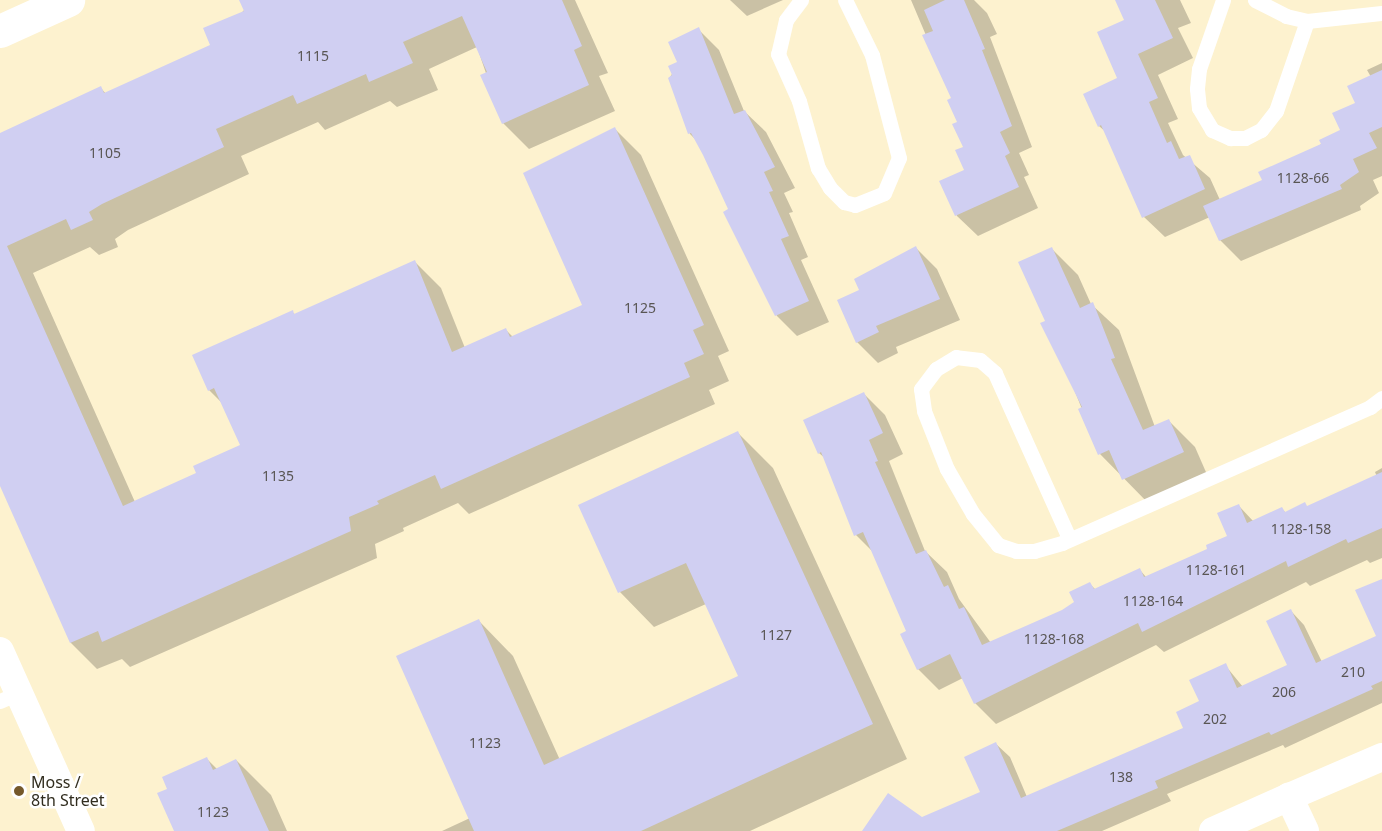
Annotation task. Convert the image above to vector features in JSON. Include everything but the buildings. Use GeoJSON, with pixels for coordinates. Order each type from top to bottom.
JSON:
{"type":"FeatureCollection","features":[{"type":"Feature","properties":{"kind":"main road"},"geometry":{"type":"LineString","coordinates":[[0,31],[68,0]]}},
{"type":"Feature","properties":{"kind":"street"},"geometry":{"type":"LineString","coordinates":[[0,651],[9,697],[81,831]]}},
{"type":"Feature","properties":{"kind":"street"},"geometry":{"type":"LineString","coordinates":[[1213,831],[1382,757]]}},
{"type":"Feature","properties":{"kind":"street"},"geometry":{"type":"LineString","coordinates":[[1289,797],[1305,831]]}},
{"type":"Feature","properties":{"kind":"lane"},"geometry":{"type":"LineString","coordinates":[[801,0],[786,20],[778,54],[799,101],[818,168],[830,188],[844,202],[855,205],[884,193],[899,158],[872,55],[845,0]]}},
{"type":"Feature","properties":{"kind":"lane"},"geometry":{"type":"LineString","coordinates":[[1223,0],[1199,69],[1197,88],[1199,108],[1212,130],[1230,138],[1245,138],[1261,130],[1276,111],[1307,21]]}},
{"type":"Feature","properties":{"kind":"lane"},"geometry":{"type":"LineString","coordinates":[[1255,0],[1271,10],[1307,21],[1382,13]]}},
{"type":"Feature","properties":{"kind":"lane"},"geometry":{"type":"LineString","coordinates":[[1070,538],[995,373],[980,360],[956,357],[936,369],[921,388],[924,411],[947,469],[973,514],[998,545],[1016,551],[1034,551],[1070,538],[1349,417],[1382,398]]}},
{"type":"Feature","properties":{"kind":"place","name":"Moss / 8th Street"},"geometry":{"type":"Point","coordinates":[19,791]}}]}
